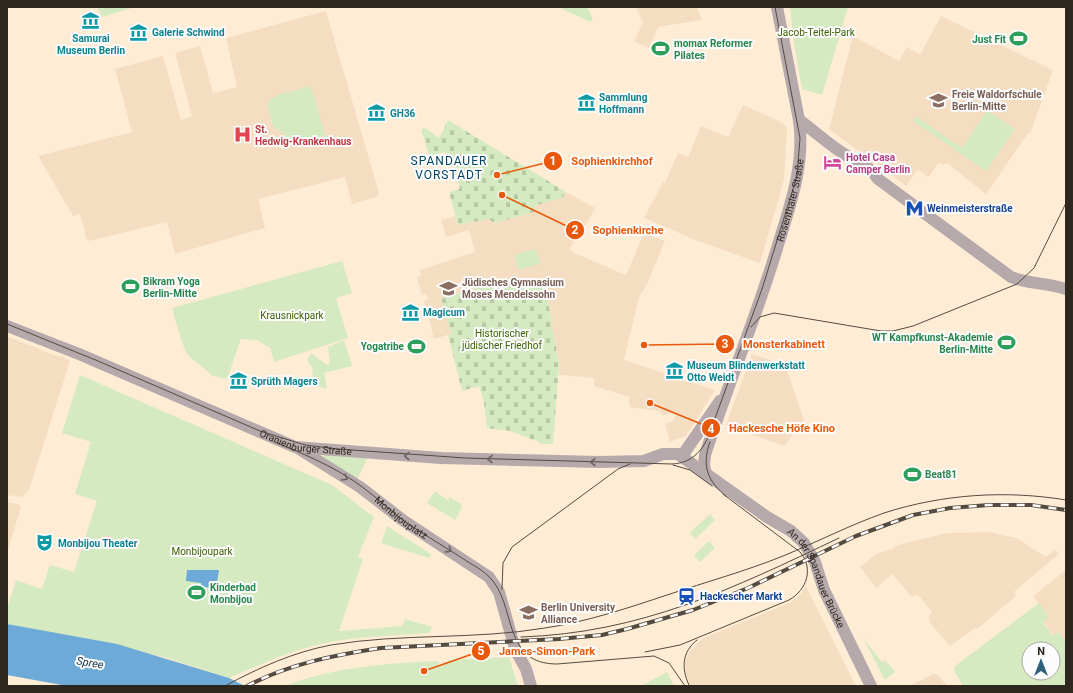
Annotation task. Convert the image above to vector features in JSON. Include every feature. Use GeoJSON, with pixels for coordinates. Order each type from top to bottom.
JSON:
{"type":"FeatureCollection","features":[{"type":"Feature","properties":{"kind":"street","name":"Rosenthaler Straße"},"geometry":{"type":"LineString","coordinates":[[706,474],[704,466],[705,455],[764,290],[797,184],[802,149],[799,120],[777,7]]}},
{"type":"Feature","properties":{"kind":"street"},"geometry":{"type":"LineString","coordinates":[[799,120],[849,157],[858,168],[868,176],[878,179],[1011,277],[1025,281],[1050,284],[1066,289]]}},
{"type":"Feature","properties":{"kind":"street","name":"Oranienburger Straße"},"geometry":{"type":"LineString","coordinates":[[7,326],[79,354],[295,446],[441,458],[626,462],[644,461],[665,454],[682,456]]}},
{"type":"Feature","properties":{"kind":"street","name":"Rosenthaler Straße"},"geometry":{"type":"LineString","coordinates":[[682,456],[728,388]]}},
{"type":"Feature","properties":{"kind":"street","name":"Monbijouplatz"},"geometry":{"type":"LineString","coordinates":[[295,446],[360,487],[404,521],[483,572],[494,582],[500,595],[512,639],[526,669],[531,686]]}},
{"type":"Feature","properties":{"kind":"street"},"geometry":{"type":"LineString","coordinates":[[682,456],[706,474]]}},
{"type":"Feature","properties":{"kind":"street","name":"An der Spandauer Brücke"},"geometry":{"type":"LineString","coordinates":[[706,474],[770,519],[791,531],[804,543],[815,562],[824,590],[871,686]]}},
{"type":"Feature","properties":{"kind":"shaded area"},"geometry":{"type":"Polygon","coordinates":[[[636,7],[697,7],[702,20],[658,27],[649,48],[634,41],[643,23],[636,7]]]}},
{"type":"Feature","properties":{"kind":"shaded area","name":"St. Hedwig-Krankenhaus"},"geometry":{"type":"Polygon","coordinates":[[[326,11],[379,193],[377,197],[352,204],[345,177],[258,199],[265,228],[175,254],[167,222],[89,241],[85,237],[86,235],[80,214],[73,216],[38,156],[132,132],[115,69],[163,56],[181,120],[192,116],[175,53],[200,46],[213,93],[237,87],[226,38],[326,11]]]}},
{"type":"Feature","properties":{"kind":"shaded area","name":"Freie Waldorfschule Berlin-Mitte"},"geometry":{"type":"Polygon","coordinates":[[[941,16],[1053,70],[1030,134],[1029,132],[986,194],[947,163],[943,165],[939,163],[929,176],[926,177],[924,173],[917,170],[906,186],[829,129],[853,36],[899,61],[907,47],[920,55],[941,16]]]}},
{"type":"Feature","properties":{"kind":"shaded area"},"geometry":{"type":"Polygon","coordinates":[[[743,105],[783,123],[787,128],[784,180],[760,263],[698,241],[644,218],[663,182],[665,183],[678,153],[688,157],[701,126],[728,137],[743,105]]]}},
{"type":"Feature","properties":{"kind":"shaded area"},"geometry":{"type":"Polygon","coordinates":[[[566,192],[595,208],[583,230],[569,249],[574,253],[626,275],[644,233],[665,241],[647,284],[639,297],[624,360],[715,390],[686,436],[670,442],[665,424],[673,421],[676,414],[671,413],[663,416],[660,411],[630,407],[629,397],[594,386],[594,378],[559,375],[559,365],[544,278],[523,281],[503,281],[441,298],[451,334],[434,339],[424,301],[428,300],[426,294],[422,295],[417,277],[421,276],[420,270],[475,252],[469,230],[446,237],[441,220],[455,216],[458,225],[488,219],[495,223],[534,212],[536,205],[562,198],[566,192]]]}},
{"type":"Feature","properties":{"kind":"shaded area"},"geometry":{"type":"Polygon","coordinates":[[[7,336],[59,357],[62,356],[70,361],[29,490],[22,497],[7,495],[7,336]]]}},
{"type":"Feature","properties":{"kind":"shaded area"},"geometry":{"type":"Polygon","coordinates":[[[752,354],[785,365],[804,420],[784,446],[726,425],[752,354]]]}},
{"type":"Feature","properties":{"kind":"shaded area"},"geometry":{"type":"Polygon","coordinates":[[[7,502],[18,504],[21,507],[7,553],[7,502]]]}},
{"type":"Feature","properties":{"kind":"shaded area"},"geometry":{"type":"Polygon","coordinates":[[[988,532],[1016,538],[1046,557],[1055,550],[1059,554],[1016,590],[1014,592],[1016,596],[977,629],[975,628],[950,646],[930,623],[929,617],[932,612],[917,594],[912,597],[892,574],[876,588],[860,567],[876,554],[895,548],[894,546],[947,533],[988,532]]]}},
{"type":"Feature","properties":{"kind":"shaded area"},"geometry":{"type":"Polygon","coordinates":[[[1066,570],[1066,641],[1058,632],[1054,636],[1043,622],[1049,617],[1033,596],[1066,570]]]}},
{"type":"Feature","properties":{"kind":"shaded area"},"geometry":{"type":"Polygon","coordinates":[[[806,586],[856,686],[691,686],[686,674],[685,663],[688,654],[696,644],[704,638],[791,602],[800,595],[806,586]]]}},
{"type":"Feature","properties":{"kind":"shaded area"},"geometry":{"type":"Polygon","coordinates":[[[933,674],[938,675],[947,686],[909,686],[933,674]]]}},
{"type":"Feature","properties":{"kind":"green space"},"geometry":{"type":"Polygon","coordinates":[[[97,7],[135,7],[102,17],[97,7]]]}},
{"type":"Feature","properties":{"kind":"green space"},"geometry":{"type":"Polygon","coordinates":[[[558,7],[587,7],[593,19],[590,22],[558,7]]]}},
{"type":"Feature","properties":{"kind":"green space","name":"Jacob-Teitel-Park"},"geometry":{"type":"Polygon","coordinates":[[[790,7],[848,7],[822,95],[802,89],[794,43],[790,7]]]}},
{"type":"Feature","properties":{"kind":"green space"},"geometry":{"type":"Polygon","coordinates":[[[311,86],[326,138],[311,142],[291,140],[280,130],[274,129],[267,103],[277,95],[311,86]]]}},
{"type":"Feature","properties":{"kind":"green space"},"geometry":{"type":"Polygon","coordinates":[[[987,110],[1015,129],[986,171],[913,121],[916,116],[962,148],[987,110]]]}},
{"type":"Feature","properties":{"kind":"green space"},"geometry":{"type":"Polygon","coordinates":[[[448,120],[566,192],[562,198],[536,205],[534,212],[495,223],[488,219],[458,225],[449,192],[460,189],[455,166],[447,167],[445,152],[429,156],[421,129],[425,128],[439,138],[448,120]]]}},
{"type":"Feature","properties":{"kind":"green space"},"geometry":{"type":"Polygon","coordinates":[[[536,249],[540,264],[518,270],[514,255],[536,249]]]}},
{"type":"Feature","properties":{"kind":"green space","name":"Krausnickpark"},"geometry":{"type":"Polygon","coordinates":[[[342,261],[352,293],[336,298],[348,338],[274,362],[270,348],[257,340],[241,339],[227,379],[212,376],[187,353],[172,308],[342,261]]]}},
{"type":"Feature","properties":{"kind":"green space","name":"Historischer jüdischer Friedhof"},"geometry":{"type":"Polygon","coordinates":[[[544,278],[559,365],[553,444],[544,444],[510,431],[487,428],[484,402],[479,386],[462,391],[448,335],[451,334],[441,298],[503,281],[523,281],[544,278]]]}},
{"type":"Feature","properties":{"kind":"green space"},"geometry":{"type":"Polygon","coordinates":[[[344,340],[352,366],[324,373],[327,389],[311,385],[313,369],[307,360],[311,353],[327,365],[330,363],[328,347],[344,340]]]}},
{"type":"Feature","properties":{"kind":"green space","name":"Monbijoupark"},"geometry":{"type":"Polygon","coordinates":[[[80,375],[332,485],[374,517],[358,557],[363,559],[339,631],[402,626],[405,619],[432,627],[429,633],[334,641],[286,654],[229,678],[164,657],[7,624],[7,609],[16,580],[42,589],[50,565],[74,572],[97,501],[75,494],[91,442],[62,433],[80,375]]]}},
{"type":"Feature","properties":{"kind":"green space"},"geometry":{"type":"Polygon","coordinates":[[[324,453],[367,457],[367,459],[357,480],[322,460],[324,453]]]}},
{"type":"Feature","properties":{"kind":"green space"},"geometry":{"type":"Polygon","coordinates":[[[435,491],[449,501],[449,497],[461,504],[462,508],[455,520],[427,503],[435,491]]]}},
{"type":"Feature","properties":{"kind":"green space"},"geometry":{"type":"Polygon","coordinates":[[[710,514],[715,520],[695,539],[690,533],[710,514]]]}},
{"type":"Feature","properties":{"kind":"green space"},"geometry":{"type":"Polygon","coordinates":[[[387,526],[431,554],[429,558],[381,543],[387,526]]]}},
{"type":"Feature","properties":{"kind":"green space"},"geometry":{"type":"Polygon","coordinates":[[[709,541],[715,548],[700,562],[694,555],[709,541]]]}},
{"type":"Feature","properties":{"kind":"green space"},"geometry":{"type":"Polygon","coordinates":[[[1039,603],[1049,617],[1043,623],[1053,636],[1058,632],[1066,641],[1066,686],[962,686],[954,671],[955,666],[1039,603]]]}},
{"type":"Feature","properties":{"kind":"green space"},"geometry":{"type":"Polygon","coordinates":[[[863,638],[882,662],[885,660],[895,672],[885,680],[863,638]]]}},
{"type":"Feature","properties":{"kind":"green space"},"geometry":{"type":"Polygon","coordinates":[[[509,657],[518,686],[293,686],[289,684],[307,678],[363,667],[438,661],[439,665],[448,664],[449,660],[509,657]]]}},
{"type":"Feature","properties":{"kind":"green space"},"geometry":{"type":"Polygon","coordinates":[[[667,672],[674,686],[643,685],[667,672]]]}},
{"type":"Feature","properties":{"kind":"water"},"geometry":{"type":"Polygon","coordinates":[[[187,570],[219,570],[216,588],[202,587],[201,583],[186,581],[187,570]]]}},
{"type":"Feature","properties":{"kind":"water","name":"Spree"},"geometry":{"type":"Polygon","coordinates":[[[7,624],[117,644],[229,678],[245,686],[67,686],[7,675],[7,624]]]}},
{"type":"Feature","properties":{"kind":"tram line"},"geometry":{"type":"LineString","coordinates":[[7,324],[98,361],[260,431],[305,445],[338,449],[465,458],[672,464],[690,459],[703,447],[709,435],[762,289],[797,176],[800,138],[775,7]]}},
{"type":"Feature","properties":{"kind":"tram line"},"geometry":{"type":"LineString","coordinates":[[751,327],[760,317],[774,313],[881,331],[893,331],[913,326],[1017,284],[1034,268],[1066,203]]}},
{"type":"Feature","properties":{"kind":"tram line"},"geometry":{"type":"LineString","coordinates":[[275,442],[319,461],[351,479],[411,526],[485,573],[492,580],[499,592],[505,605],[513,632],[519,645],[527,655],[540,662],[557,664],[654,656],[669,663],[685,686]]}},
{"type":"Feature","properties":{"kind":"tram line"},"geometry":{"type":"LineString","coordinates":[[710,442],[706,459],[708,473],[715,485],[727,497]]}},
{"type":"Feature","properties":{"kind":"tram line"},"geometry":{"type":"LineString","coordinates":[[502,589],[503,563],[512,547],[618,469],[630,464]]}},
{"type":"Feature","properties":{"kind":"tram line"},"geometry":{"type":"LineString","coordinates":[[673,465],[690,470],[712,486]]}},
{"type":"Feature","properties":{"kind":"tram line"},"geometry":{"type":"LineString","coordinates":[[645,652],[680,645],[789,600],[795,596],[804,585],[807,565],[800,552],[723,494]]}},
{"type":"Feature","properties":{"kind":"tram line"},"geometry":{"type":"LineString","coordinates":[[225,686],[276,661],[331,645],[384,639],[518,632],[560,625],[607,614],[755,567],[871,518],[906,507],[952,498],[975,496],[1021,495],[1066,500]]}},
{"type":"Feature","properties":{"kind":"tram line"},"geometry":{"type":"LineString","coordinates":[[521,637],[565,634],[606,627],[685,605],[723,591],[839,538]]}},
{"type":"Feature","properties":{"kind":"tram line"},"geometry":{"type":"LineString","coordinates":[[689,685],[686,679],[684,661],[688,650],[697,640]]}},
{"type":"Feature","properties":{"kind":"railway"},"geometry":{"type":"LineString","coordinates":[[247,686],[263,678],[312,661],[381,648],[559,639],[602,635],[627,629],[693,610],[748,588],[856,536],[913,515],[950,508],[989,505],[1031,505],[1066,510]]}},
{"type":"Feature","properties":{"kind":"place","name":"Samurai Museum Berlin"},"geometry":{"type":"Point","coordinates":[91,21]}},
{"type":"Feature","properties":{"kind":"place","name":"Galerie Schwind"},"geometry":{"type":"Point","coordinates":[139,32]}},
{"type":"Feature","properties":{"kind":"place","name":"Just Fit"},"geometry":{"type":"Point","coordinates":[1019,39]}},
{"type":"Feature","properties":{"kind":"place","name":"momax Reformer Pilates"},"geometry":{"type":"Point","coordinates":[661,49]}},
{"type":"Feature","properties":{"kind":"place","name":"Freie Waldorfschule Berlin-Mitte"},"geometry":{"type":"Point","coordinates":[939,100]}},
{"type":"Feature","properties":{"kind":"place","name":"Sammlung Hoffmann"},"geometry":{"type":"Point","coordinates":[586,103]}},
{"type":"Feature","properties":{"kind":"place","name":"GH36"},"geometry":{"type":"Point","coordinates":[377,113]}},
{"type":"Feature","properties":{"kind":"place","name":"St. Hedwig-Krankenhaus"},"geometry":{"type":"Point","coordinates":[242,135]}},
{"type":"Feature","properties":{"kind":"place","name":"Hotel Casa Camper Berlin"},"geometry":{"type":"Point","coordinates":[833,163]}},
{"type":"Feature","properties":{"kind":"place","name":"Sophienkirchhof"},"geometry":{"type":"Point","coordinates":[497,175]}},
{"type":"Feature","properties":{"kind":"place","name":"Sophienkirche"},"geometry":{"type":"Point","coordinates":[502,195]}},
{"type":"Feature","properties":{"kind":"place","name":"Weinmeisterstraße"},"geometry":{"type":"Point","coordinates":[914,208]}},
{"type":"Feature","properties":{"kind":"place","name":"Bikram Yoga Berlin-Mitte"},"geometry":{"type":"Point","coordinates":[130,287]}},
{"type":"Feature","properties":{"kind":"place","name":"Jüdisches Gymnasium Moses Mendelssohn"},"geometry":{"type":"Point","coordinates":[449,288]}},
{"type":"Feature","properties":{"kind":"place","name":"Magicum"},"geometry":{"type":"Point","coordinates":[410,312]}},
{"type":"Feature","properties":{"kind":"place","name":"WT Kampfkunst-Akademie Berlin-Mitte"},"geometry":{"type":"Point","coordinates":[1006,343]}},
{"type":"Feature","properties":{"kind":"place","name":"Monsterkabinett"},"geometry":{"type":"Point","coordinates":[644,345]}},
{"type":"Feature","properties":{"kind":"place","name":"Yogatribe"},"geometry":{"type":"Point","coordinates":[417,346]}},
{"type":"Feature","properties":{"kind":"place","name":"Museum Blindenwerkstatt Otto Weidt"},"geometry":{"type":"Point","coordinates":[674,371]}},
{"type":"Feature","properties":{"kind":"place","name":"Sprüth Magers"},"geometry":{"type":"Point","coordinates":[238,381]}},
{"type":"Feature","properties":{"kind":"place","name":"Hackesche Höfe Kino"},"geometry":{"type":"Point","coordinates":[650,403]}},
{"type":"Feature","properties":{"kind":"place","name":"Beat81"},"geometry":{"type":"Point","coordinates":[912,474]}},
{"type":"Feature","properties":{"kind":"place","name":"Monbijou Theater"},"geometry":{"type":"Point","coordinates":[45,543]}},
{"type":"Feature","properties":{"kind":"place","name":"Kinderbad Monbijou"},"geometry":{"type":"Point","coordinates":[197,593]}},
{"type":"Feature","properties":{"kind":"place","name":"Hackescher Markt"},"geometry":{"type":"Point","coordinates":[687,596]}},
{"type":"Feature","properties":{"kind":"place","name":"Berlin University Alliance"},"geometry":{"type":"Point","coordinates":[528,613]}},
{"type":"Feature","properties":{"kind":"place","name":"James-Simon-Park"},"geometry":{"type":"Point","coordinates":[424,671]}},
{"type":"Feature","properties":{"kind":"district","name":"SPANDAUER VORSTADT"},"geometry":{"type":"Point","coordinates":[449,168]}}]}
